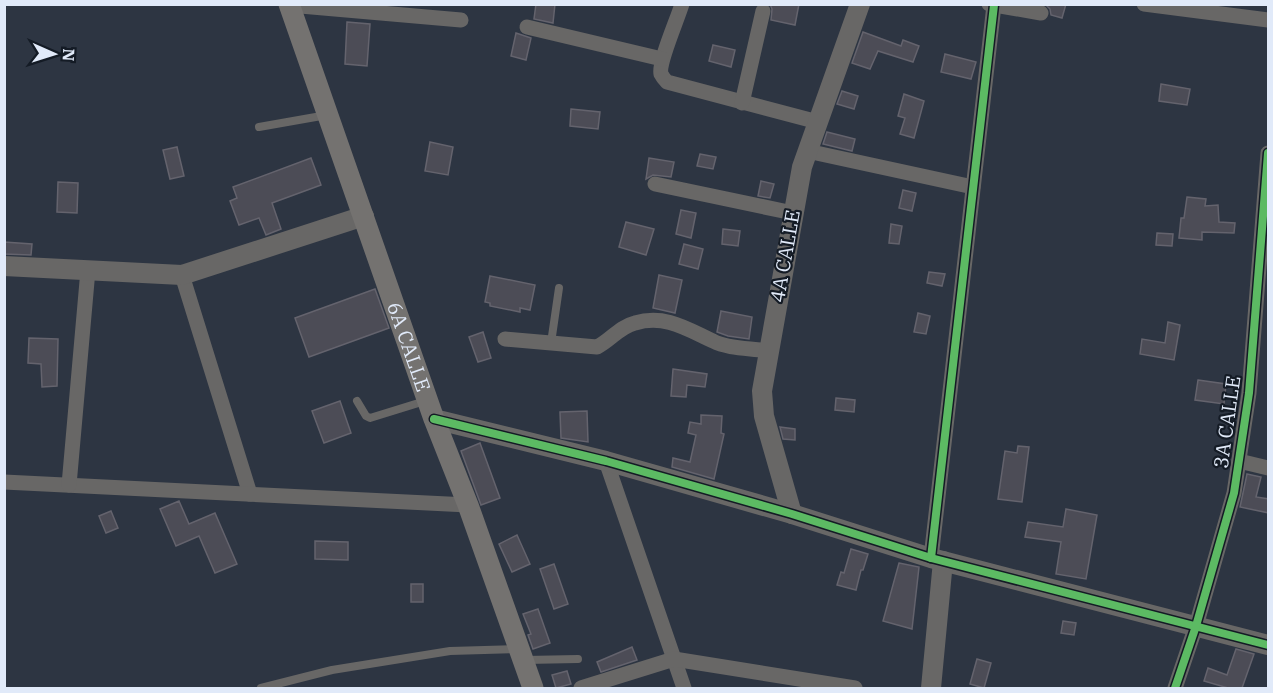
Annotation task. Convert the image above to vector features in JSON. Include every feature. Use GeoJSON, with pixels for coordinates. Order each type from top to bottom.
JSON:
{"type":"FeatureCollection","features":[{"type":"Feature","properties":{"kind":"main road","name":"6A CALLE"},"geometry":{"type":"LineString","coordinates":[[289,5],[431,410],[468,505],[533,688]]}},
{"type":"Feature","properties":{"kind":"street"},"geometry":{"type":"LineString","coordinates":[[682,4],[662,59],[660,72],[662,77],[668,82],[818,122]]}},
{"type":"Feature","properties":{"kind":"street","name":"4A CALLE"},"geometry":{"type":"LineString","coordinates":[[792,514],[764,416],[762,391],[801,167],[860,4]]}},
{"type":"Feature","properties":{"kind":"street"},"geometry":{"type":"LineString","coordinates":[[1144,4],[1269,20]]}},
{"type":"Feature","properties":{"kind":"street"},"geometry":{"type":"LineString","coordinates":[[289,5],[461,20]]}},
{"type":"Feature","properties":{"kind":"street"},"geometry":{"type":"LineString","coordinates":[[931,688],[937,560],[992,5],[1041,13]]}},
{"type":"Feature","properties":{"kind":"street"},"geometry":{"type":"LineString","coordinates":[[742,103],[763,11]]}},
{"type":"Feature","properties":{"kind":"street"},"geometry":{"type":"LineString","coordinates":[[527,27],[662,59]]}},
{"type":"Feature","properties":{"kind":"street"},"geometry":{"type":"LineString","coordinates":[[807,151],[973,187]]}},
{"type":"Feature","properties":{"kind":"street","name":"3A CALLE"},"geometry":{"type":"LineString","coordinates":[[1175,688],[1196,626],[1234,493],[1262,307],[1269,153]]}},
{"type":"Feature","properties":{"kind":"street"},"geometry":{"type":"LineString","coordinates":[[655,184],[793,213]]}},
{"type":"Feature","properties":{"kind":"street"},"geometry":{"type":"LineString","coordinates":[[4,266],[182,275],[364,216]]}},
{"type":"Feature","properties":{"kind":"street"},"geometry":{"type":"LineString","coordinates":[[69,485],[88,270]]}},
{"type":"Feature","properties":{"kind":"street"},"geometry":{"type":"LineString","coordinates":[[182,275],[250,494]]}},
{"type":"Feature","properties":{"kind":"street"},"geometry":{"type":"LineString","coordinates":[[505,339],[597,347],[607,342],[622,328],[651,319],[662,319],[721,344],[768,351]]}},
{"type":"Feature","properties":{"kind":"street"},"geometry":{"type":"LineString","coordinates":[[431,410],[792,514],[937,560],[1269,645]]}},
{"type":"Feature","properties":{"kind":"street"},"geometry":{"type":"LineString","coordinates":[[606,461],[684,688]]}},
{"type":"Feature","properties":{"kind":"street"},"geometry":{"type":"LineString","coordinates":[[1239,461],[1269,468]]}},
{"type":"Feature","properties":{"kind":"street"},"geometry":{"type":"LineString","coordinates":[[4,482],[468,505]]}},
{"type":"Feature","properties":{"kind":"street"},"geometry":{"type":"LineString","coordinates":[[581,688],[674,659],[855,688]]}},
{"type":"Feature","properties":{"kind":"lane"},"geometry":{"type":"LineString","coordinates":[[259,127],[328,115]]}},
{"type":"Feature","properties":{"kind":"lane"},"geometry":{"type":"LineString","coordinates":[[551,343],[559,288]]}},
{"type":"Feature","properties":{"kind":"lane"},"geometry":{"type":"LineString","coordinates":[[357,401],[366,416],[370,418],[431,410]]}},
{"type":"Feature","properties":{"kind":"lane"},"geometry":{"type":"LineString","coordinates":[[261,688],[332,670],[439,653],[578,659]]}},
{"type":"Feature","properties":{"kind":"building"},"geometry":{"type":"Polygon","coordinates":[[[536,4],[555,4],[553,23],[534,19],[536,4]]]}},
{"type":"Feature","properties":{"kind":"building"},"geometry":{"type":"Polygon","coordinates":[[[770,4],[799,4],[795,25],[771,20],[770,4]]]}},
{"type":"Feature","properties":{"kind":"building"},"geometry":{"type":"Polygon","coordinates":[[[1045,4],[1066,4],[1062,18],[1051,15],[1050,9],[1045,4]]]}},
{"type":"Feature","properties":{"kind":"building"},"geometry":{"type":"Polygon","coordinates":[[[347,22],[370,24],[367,66],[345,64],[347,22]]]}},
{"type":"Feature","properties":{"kind":"building"},"geometry":{"type":"Polygon","coordinates":[[[863,32],[901,46],[903,40],[919,46],[913,62],[878,51],[870,69],[852,63],[863,32]]]}},
{"type":"Feature","properties":{"kind":"building"},"geometry":{"type":"Polygon","coordinates":[[[516,33],[531,38],[526,60],[511,56],[516,33]]]}},
{"type":"Feature","properties":{"kind":"building"},"geometry":{"type":"Polygon","coordinates":[[[713,45],[735,50],[731,67],[709,61],[713,45]]]}},
{"type":"Feature","properties":{"kind":"building"},"geometry":{"type":"Polygon","coordinates":[[[945,54],[976,62],[971,79],[941,72],[945,54]]]}},
{"type":"Feature","properties":{"kind":"building"},"geometry":{"type":"Polygon","coordinates":[[[1161,84],[1190,89],[1187,105],[1159,101],[1161,84]]]}},
{"type":"Feature","properties":{"kind":"building"},"geometry":{"type":"Polygon","coordinates":[[[842,91],[858,96],[854,109],[837,104],[842,91]]]}},
{"type":"Feature","properties":{"kind":"building"},"geometry":{"type":"Polygon","coordinates":[[[904,94],[924,101],[914,138],[900,134],[905,118],[898,116],[904,94]]]}},
{"type":"Feature","properties":{"kind":"building"},"geometry":{"type":"Polygon","coordinates":[[[571,109],[600,112],[598,129],[570,126],[571,109]]]}},
{"type":"Feature","properties":{"kind":"building"},"geometry":{"type":"Polygon","coordinates":[[[827,132],[855,139],[852,151],[823,144],[827,132]]]}},
{"type":"Feature","properties":{"kind":"building"},"geometry":{"type":"Polygon","coordinates":[[[430,142],[453,147],[448,175],[425,171],[430,142]]]}},
{"type":"Feature","properties":{"kind":"building"},"geometry":{"type":"Polygon","coordinates":[[[177,147],[184,176],[170,179],[163,150],[177,147]]]}},
{"type":"Feature","properties":{"kind":"building"},"geometry":{"type":"Polygon","coordinates":[[[700,154],[716,157],[713,169],[697,166],[700,154]]]}},
{"type":"Feature","properties":{"kind":"building"},"geometry":{"type":"Polygon","coordinates":[[[311,158],[321,185],[272,203],[281,229],[266,235],[259,218],[239,225],[230,201],[237,198],[233,187],[311,158]]]}},
{"type":"Feature","properties":{"kind":"building"},"geometry":{"type":"Polygon","coordinates":[[[649,158],[674,162],[671,177],[653,175],[646,179],[649,158]]]}},
{"type":"Feature","properties":{"kind":"building"},"geometry":{"type":"Polygon","coordinates":[[[761,181],[774,184],[770,198],[758,196],[761,181]]]}},
{"type":"Feature","properties":{"kind":"building"},"geometry":{"type":"Polygon","coordinates":[[[58,182],[78,183],[77,213],[57,212],[58,182]]]}},
{"type":"Feature","properties":{"kind":"building"},"geometry":{"type":"Polygon","coordinates":[[[903,190],[916,193],[912,211],[899,208],[903,190]]]}},
{"type":"Feature","properties":{"kind":"building"},"geometry":{"type":"Polygon","coordinates":[[[1187,197],[1206,199],[1205,206],[1218,205],[1219,222],[1235,223],[1234,233],[1202,232],[1202,240],[1179,238],[1181,218],[1184,218],[1187,197]]]}},
{"type":"Feature","properties":{"kind":"building"},"geometry":{"type":"Polygon","coordinates":[[[681,210],[696,213],[691,238],[676,234],[681,210]]]}},
{"type":"Feature","properties":{"kind":"building"},"geometry":{"type":"Polygon","coordinates":[[[626,222],[654,229],[646,255],[619,247],[626,222]]]}},
{"type":"Feature","properties":{"kind":"building"},"geometry":{"type":"Polygon","coordinates":[[[891,224],[902,226],[899,244],[889,243],[891,224]]]}},
{"type":"Feature","properties":{"kind":"building"},"geometry":{"type":"Polygon","coordinates":[[[723,229],[740,231],[738,246],[722,244],[723,229]]]}},
{"type":"Feature","properties":{"kind":"building"},"geometry":{"type":"Polygon","coordinates":[[[1157,233],[1173,234],[1172,246],[1156,245],[1157,233]]]}},
{"type":"Feature","properties":{"kind":"building"},"geometry":{"type":"Polygon","coordinates":[[[4,242],[32,244],[31,255],[4,254],[4,242]]]}},
{"type":"Feature","properties":{"kind":"building"},"geometry":{"type":"Polygon","coordinates":[[[684,244],[703,249],[698,269],[679,264],[684,244]]]}},
{"type":"Feature","properties":{"kind":"building"},"geometry":{"type":"Polygon","coordinates":[[[929,272],[945,274],[942,286],[927,283],[929,272]]]}},
{"type":"Feature","properties":{"kind":"building"},"geometry":{"type":"Polygon","coordinates":[[[659,275],[682,280],[675,313],[653,308],[659,275]]]}},
{"type":"Feature","properties":{"kind":"building"},"geometry":{"type":"Polygon","coordinates":[[[490,276],[535,285],[530,310],[520,308],[520,312],[490,306],[490,303],[485,302],[490,276]]]}},
{"type":"Feature","properties":{"kind":"building"},"geometry":{"type":"Polygon","coordinates":[[[375,289],[389,328],[309,357],[295,318],[375,289]]]}},
{"type":"Feature","properties":{"kind":"building"},"geometry":{"type":"Polygon","coordinates":[[[721,311],[752,317],[749,339],[717,332],[721,311]]]}},
{"type":"Feature","properties":{"kind":"building"},"geometry":{"type":"Polygon","coordinates":[[[918,313],[930,316],[926,334],[914,332],[918,313]]]}},
{"type":"Feature","properties":{"kind":"building"},"geometry":{"type":"Polygon","coordinates":[[[1168,322],[1180,325],[1174,360],[1140,354],[1142,339],[1165,343],[1168,322]]]}},
{"type":"Feature","properties":{"kind":"building"},"geometry":{"type":"Polygon","coordinates":[[[483,332],[491,358],[478,362],[469,337],[483,332]]]}},
{"type":"Feature","properties":{"kind":"building"},"geometry":{"type":"Polygon","coordinates":[[[29,338],[58,339],[57,386],[42,387],[41,364],[28,363],[29,338]]]}},
{"type":"Feature","properties":{"kind":"building"},"geometry":{"type":"Polygon","coordinates":[[[673,369],[707,374],[705,387],[687,385],[686,397],[671,396],[673,369]]]}},
{"type":"Feature","properties":{"kind":"building"},"geometry":{"type":"Polygon","coordinates":[[[1198,380],[1226,384],[1224,404],[1195,400],[1198,380]]]}},
{"type":"Feature","properties":{"kind":"building"},"geometry":{"type":"Polygon","coordinates":[[[836,398],[855,400],[854,412],[835,410],[836,398]]]}},
{"type":"Feature","properties":{"kind":"building"},"geometry":{"type":"Polygon","coordinates":[[[340,401],[351,433],[324,443],[312,411],[340,401]]]}},
{"type":"Feature","properties":{"kind":"building"},"geometry":{"type":"Polygon","coordinates":[[[587,411],[588,442],[561,438],[560,412],[587,411]]]}},
{"type":"Feature","properties":{"kind":"building"},"geometry":{"type":"Polygon","coordinates":[[[701,415],[722,416],[721,433],[724,434],[714,479],[672,467],[673,458],[690,462],[696,435],[688,433],[690,422],[701,424],[701,415]]]}},
{"type":"Feature","properties":{"kind":"building"},"geometry":{"type":"Polygon","coordinates":[[[780,427],[795,429],[795,440],[783,439],[780,427]]]}},
{"type":"Feature","properties":{"kind":"building"},"geometry":{"type":"Polygon","coordinates":[[[480,443],[500,498],[481,505],[461,451],[480,443]]]}},
{"type":"Feature","properties":{"kind":"building"},"geometry":{"type":"Polygon","coordinates":[[[1018,446],[1029,447],[1022,502],[998,499],[1005,451],[1017,453],[1018,446]]]}},
{"type":"Feature","properties":{"kind":"building"},"geometry":{"type":"Polygon","coordinates":[[[1247,474],[1261,477],[1256,497],[1269,499],[1269,513],[1240,507],[1247,474]]]}},
{"type":"Feature","properties":{"kind":"building"},"geometry":{"type":"Polygon","coordinates":[[[179,501],[189,524],[215,513],[237,564],[215,573],[199,536],[176,546],[160,509],[179,501]]]}},
{"type":"Feature","properties":{"kind":"building"},"geometry":{"type":"Polygon","coordinates":[[[1066,509],[1097,515],[1086,579],[1056,574],[1061,542],[1025,537],[1028,522],[1063,527],[1066,509]]]}},
{"type":"Feature","properties":{"kind":"building"},"geometry":{"type":"Polygon","coordinates":[[[111,511],[118,528],[106,533],[99,516],[111,511]]]}},
{"type":"Feature","properties":{"kind":"building"},"geometry":{"type":"Polygon","coordinates":[[[517,535],[530,564],[512,572],[499,544],[517,535]]]}},
{"type":"Feature","properties":{"kind":"building"},"geometry":{"type":"Polygon","coordinates":[[[315,541],[348,542],[348,560],[315,559],[315,541]]]}},
{"type":"Feature","properties":{"kind":"building"},"geometry":{"type":"Polygon","coordinates":[[[851,549],[868,554],[856,590],[837,585],[841,572],[844,573],[851,549]]]}},
{"type":"Feature","properties":{"kind":"building"},"geometry":{"type":"Polygon","coordinates":[[[899,563],[919,567],[912,629],[883,621],[899,563]]]}},
{"type":"Feature","properties":{"kind":"building"},"geometry":{"type":"Polygon","coordinates":[[[554,564],[568,604],[554,609],[540,569],[554,564]]]}},
{"type":"Feature","properties":{"kind":"building"},"geometry":{"type":"Polygon","coordinates":[[[411,584],[423,584],[423,602],[411,602],[411,584]]]}},
{"type":"Feature","properties":{"kind":"building"},"geometry":{"type":"Polygon","coordinates":[[[538,609],[550,643],[533,649],[528,635],[531,634],[523,614],[538,609]]]}},
{"type":"Feature","properties":{"kind":"building"},"geometry":{"type":"Polygon","coordinates":[[[1063,621],[1076,623],[1074,635],[1061,633],[1063,621]]]}},
{"type":"Feature","properties":{"kind":"building"},"geometry":{"type":"Polygon","coordinates":[[[632,647],[637,660],[601,672],[597,662],[632,647]]]}},
{"type":"Feature","properties":{"kind":"building"},"geometry":{"type":"Polygon","coordinates":[[[1236,649],[1254,654],[1242,688],[1228,688],[1204,681],[1208,668],[1227,675],[1236,649]]]}},
{"type":"Feature","properties":{"kind":"building"},"geometry":{"type":"Polygon","coordinates":[[[977,659],[991,663],[984,688],[970,684],[977,659]]]}},
{"type":"Feature","properties":{"kind":"building"},"geometry":{"type":"Polygon","coordinates":[[[567,671],[571,684],[556,688],[552,675],[567,671]]]}},
{"type":"Feature","properties":{"kind":"cycle path"},"geometry":{"type":"LineString","coordinates":[[931,558],[994,5]]}},
{"type":"Feature","properties":{"kind":"cycle path"},"geometry":{"type":"LineString","coordinates":[[1175,688],[1196,626],[1234,493],[1249,393],[1268,153]]}},
{"type":"Feature","properties":{"kind":"cycle path"},"geometry":{"type":"LineString","coordinates":[[434,419],[606,461],[792,514],[931,558],[1268,645]]}}]}
